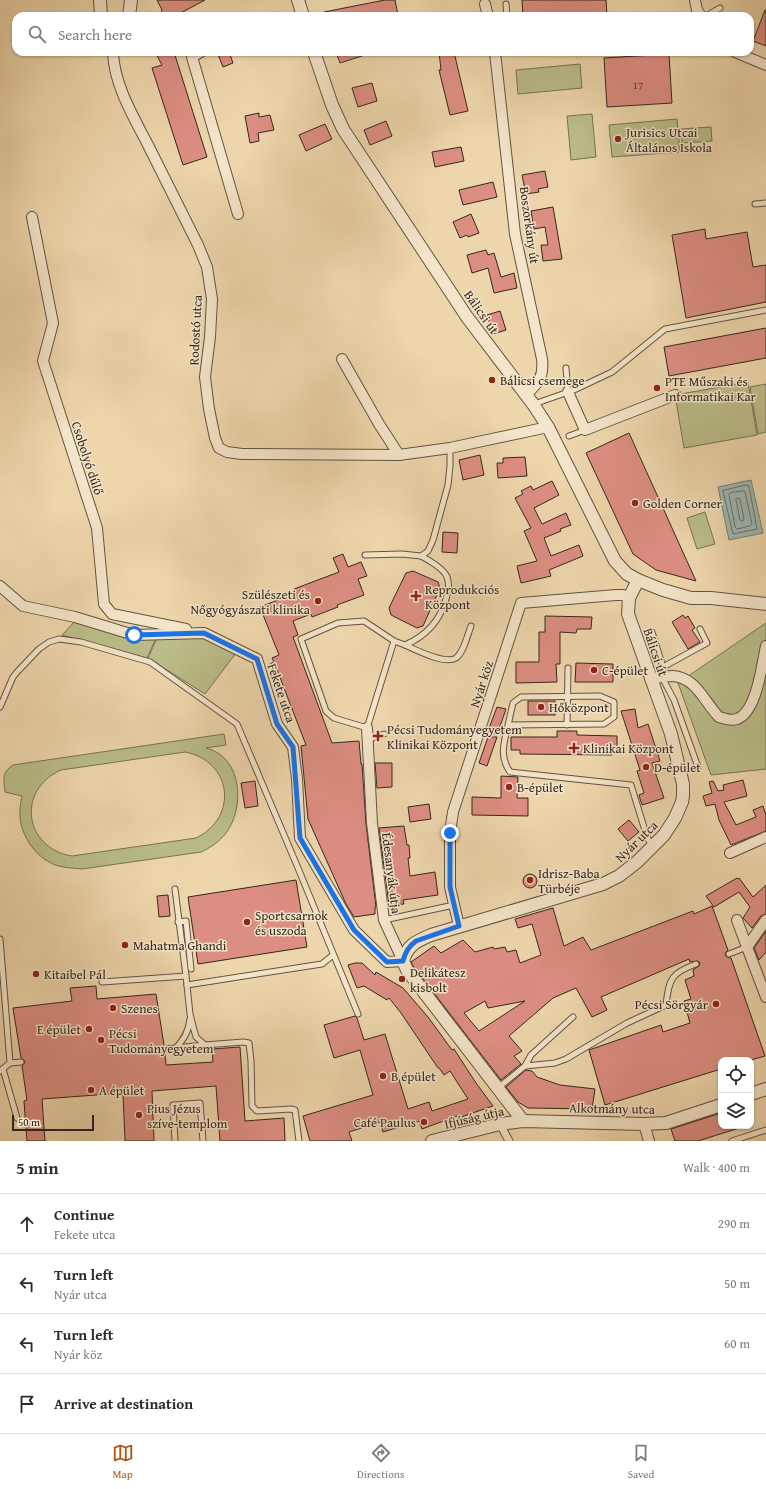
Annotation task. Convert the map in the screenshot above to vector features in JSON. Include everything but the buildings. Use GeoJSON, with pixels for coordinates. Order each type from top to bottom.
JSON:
{"type":"FeatureCollection","features":[{"type":"Feature","properties":{"kind":"street"},"geometry":{"type":"LineString","coordinates":[[100,0],[101,12]]}},
{"type":"Feature","properties":{"kind":"street"},"geometry":{"type":"LineString","coordinates":[[130,12],[131,0]]}},
{"type":"Feature","properties":{"kind":"street"},"geometry":{"type":"LineString","coordinates":[[298,0],[301,12]]}},
{"type":"Feature","properties":{"kind":"street"},"geometry":{"type":"LineString","coordinates":[[695,0],[698,12]]}},
{"type":"Feature","properties":{"kind":"street"},"geometry":{"type":"LineString","coordinates":[[485,4],[487,12]]}},
{"type":"Feature","properties":{"kind":"street","name":"Rodostó utca"},"geometry":{"type":"LineString","coordinates":[[113,56],[119,81],[129,108],[198,245],[207,267],[212,300],[210,338],[205,377],[209,409],[215,438],[220,448],[227,452],[242,454],[399,455],[450,448],[548,427]]}},
{"type":"Feature","properties":{"kind":"street"},"geometry":{"type":"LineString","coordinates":[[194,56],[192,57],[238,214]]}},
{"type":"Feature","properties":{"kind":"street","name":"Bálicsi út"},"geometry":{"type":"LineString","coordinates":[[315,56],[332,105],[343,129],[468,318],[530,400],[548,427],[615,561],[626,574],[638,580],[663,590],[691,598],[711,598],[766,604]]}},
{"type":"Feature","properties":{"kind":"street","name":"Boszorkány út"},"geometry":{"type":"LineString","coordinates":[[495,56],[515,234],[542,359],[543,370],[540,380],[530,400]]}},
{"type":"Feature","properties":{"kind":"street"},"geometry":{"type":"LineString","coordinates":[[744,56],[766,65]]}},
{"type":"Feature","properties":{"kind":"street","name":"Csobolyó dűlő"},"geometry":{"type":"LineString","coordinates":[[32,217],[53,323],[43,361],[97,528],[104,604],[112,614],[204,633]]}},
{"type":"Feature","properties":{"kind":"street"},"geometry":{"type":"LineString","coordinates":[[342,359],[379,424],[399,455]]}},
{"type":"Feature","properties":{"kind":"street"},"geometry":{"type":"LineString","coordinates":[[568,392],[585,430],[675,395]]}},
{"type":"Feature","properties":{"kind":"street","name":"Bálicsi út"},"geometry":{"type":"LineString","coordinates":[[638,580],[629,598],[628,614],[659,674],[671,734]]}},
{"type":"Feature","properties":{"kind":"street","name":"Fekete utca"},"geometry":{"type":"LineString","coordinates":[[0,586],[23,606],[76,617],[134,635],[204,633],[257,659],[277,724],[293,747],[300,838],[354,930],[387,962],[403,961]]}},
{"type":"Feature","properties":{"kind":"street","name":"Nyár köz"},"geometry":{"type":"LineString","coordinates":[[459,926],[450,887],[450,833],[453,812],[521,603],[616,595],[623,595],[629,598]]}},
{"type":"Feature","properties":{"kind":"street"},"geometry":{"type":"LineString","coordinates":[[659,674],[681,677],[694,684],[719,717],[736,720],[744,716],[752,703],[766,646]]}},
{"type":"Feature","properties":{"kind":"street","name":"Édesanyák útja"},"geometry":{"type":"LineString","coordinates":[[367,728],[372,823],[384,920],[403,961],[412,976],[523,1121]]}},
{"type":"Feature","properties":{"kind":"street","name":"Nyár utca"},"geometry":{"type":"LineString","coordinates":[[403,961],[405,954],[411,945],[416,941],[459,926],[603,884],[619,876],[637,862],[671,826],[682,802],[683,784],[671,734]]}},
{"type":"Feature","properties":{"kind":"street"},"geometry":{"type":"LineString","coordinates":[[730,853],[766,837]]}},
{"type":"Feature","properties":{"kind":"street"},"geometry":{"type":"LineString","coordinates":[[737,920],[766,997]]}},
{"type":"Feature","properties":{"kind":"street"},"geometry":{"type":"LineString","coordinates":[[747,947],[766,920]]}},
{"type":"Feature","properties":{"kind":"street"},"geometry":{"type":"LineString","coordinates":[[754,1093],[766,1089]]}},
{"type":"Feature","properties":{"kind":"street","name":"Alkotmány utca"},"geometry":{"type":"LineString","coordinates":[[523,1121],[644,1124],[666,1123],[718,1106]]}},
{"type":"Feature","properties":{"kind":"street","name":"Ifjúság útja"},"geometry":{"type":"LineString","coordinates":[[432,1141],[500,1124],[523,1121]]}},
{"type":"Feature","properties":{"kind":"street"},"geometry":{"type":"LineString","coordinates":[[500,1124],[509,1141]]}},
{"type":"Feature","properties":{"kind":"street"},"geometry":{"type":"LineString","coordinates":[[644,1124],[648,1141]]}},
{"type":"Feature","properties":{"kind":"lane"},"geometry":{"type":"LineString","coordinates":[[506,4],[507,12]]}},
{"type":"Feature","properties":{"kind":"lane"},"geometry":{"type":"LineString","coordinates":[[713,12],[720,8]]}},
{"type":"Feature","properties":{"kind":"lane"},"geometry":{"type":"LineString","coordinates":[[755,204],[766,203]]}},
{"type":"Feature","properties":{"kind":"lane"},"geometry":{"type":"LineString","coordinates":[[530,400],[568,392],[612,372],[665,329],[766,310]]}},
{"type":"Feature","properties":{"kind":"lane"},"geometry":{"type":"LineString","coordinates":[[566,368],[568,392]]}},
{"type":"Feature","properties":{"kind":"lane"},"geometry":{"type":"LineString","coordinates":[[569,436],[585,430]]}},
{"type":"Feature","properties":{"kind":"lane"},"geometry":{"type":"LineString","coordinates":[[421,556],[428,551],[431,546],[448,485],[450,448]]}},
{"type":"Feature","properties":{"kind":"lane"},"geometry":{"type":"LineString","coordinates":[[365,555],[402,554],[421,556],[431,561],[447,576],[449,587],[443,612],[430,628],[412,642],[405,645]]}},
{"type":"Feature","properties":{"kind":"lane"},"geometry":{"type":"LineString","coordinates":[[394,641],[367,728],[334,718],[326,711],[301,639],[338,623],[364,621],[394,641],[440,659],[449,660],[456,658],[462,649],[471,626]]}},
{"type":"Feature","properties":{"kind":"lane"},"geometry":{"type":"LineString","coordinates":[[659,674],[707,643],[700,629]]}},
{"type":"Feature","properties":{"kind":"lane"},"geometry":{"type":"LineString","coordinates":[[652,632],[659,674],[674,700],[698,767]]}},
{"type":"Feature","properties":{"kind":"lane"},"geometry":{"type":"LineString","coordinates":[[0,707],[18,671],[39,649],[49,642],[59,639],[81,642],[150,662],[236,724],[298,868],[358,1014]]}},
{"type":"Feature","properties":{"kind":"lane"},"geometry":{"type":"LineString","coordinates":[[567,725],[568,668]]}},
{"type":"Feature","properties":{"kind":"lane"},"geometry":{"type":"LineString","coordinates":[[508,725],[604,724],[614,717],[614,702],[600,696],[521,697],[513,703],[508,725],[503,748],[505,764],[510,772],[631,785],[646,837],[652,847]]}},
{"type":"Feature","properties":{"kind":"lane"},"geometry":{"type":"LineString","coordinates":[[367,740],[384,734]]}},
{"type":"Feature","properties":{"kind":"lane"},"geometry":{"type":"LineString","coordinates":[[175,889],[190,1014],[196,1037],[205,1045]]}},
{"type":"Feature","properties":{"kind":"lane"},"geometry":{"type":"LineString","coordinates":[[384,920],[454,905]]}},
{"type":"Feature","properties":{"kind":"lane"},"geometry":{"type":"LineString","coordinates":[[178,922],[186,921],[191,969]]}},
{"type":"Feature","properties":{"kind":"lane"},"geometry":{"type":"LineString","coordinates":[[0,939],[10,1063]]}},
{"type":"Feature","properties":{"kind":"lane"},"geometry":{"type":"LineString","coordinates":[[729,954],[747,947]]}},
{"type":"Feature","properties":{"kind":"lane"},"geometry":{"type":"LineString","coordinates":[[187,985],[322,964],[333,955]]}},
{"type":"Feature","properties":{"kind":"lane"},"geometry":{"type":"LineString","coordinates":[[525,1066],[555,1063],[566,1059],[627,1023],[666,1005],[669,983],[681,970],[696,964]]}},
{"type":"Feature","properties":{"kind":"lane"},"geometry":{"type":"LineString","coordinates":[[102,982],[186,976]]}},
{"type":"Feature","properties":{"kind":"lane"},"geometry":{"type":"LineString","coordinates":[[176,1048],[185,1038],[189,1026],[190,1014]]}},
{"type":"Feature","properties":{"kind":"lane"},"geometry":{"type":"LineString","coordinates":[[498,1088],[525,1066],[531,1055],[573,1017]]}},
{"type":"Feature","properties":{"kind":"lane"},"geometry":{"type":"LineString","coordinates":[[165,1049],[243,1042],[249,1043],[252,1106],[257,1111],[294,1110],[299,1141]]}},
{"type":"Feature","properties":{"kind":"lane"},"geometry":{"type":"LineString","coordinates":[[17,1118],[2,1070],[10,1063],[21,1062]]}},
{"type":"Feature","properties":{"kind":"lane"},"geometry":{"type":"LineString","coordinates":[[175,1141],[173,1105],[200,1103],[203,1141]]}},
{"type":"Feature","properties":{"kind":"lane"},"geometry":{"type":"LineString","coordinates":[[732,1141],[766,1130]]}},
{"type":"Feature","properties":{"kind":"green space"},"geometry":{"type":"Polygon","coordinates":[[[580,64],[582,88],[518,94],[516,70],[580,64]]]}},
{"type":"Feature","properties":{"kind":"green space"},"geometry":{"type":"Polygon","coordinates":[[[592,114],[596,157],[571,160],[567,116],[592,114]]]}},
{"type":"Feature","properties":{"kind":"green space"},"geometry":{"type":"Polygon","coordinates":[[[677,119],[680,152],[612,157],[609,125],[677,119]]]}},
{"type":"Feature","properties":{"kind":"green space"},"geometry":{"type":"Polygon","coordinates":[[[711,127],[712,141],[682,143],[681,129],[711,127]]]}},
{"type":"Feature","properties":{"kind":"green space"},"geometry":{"type":"Polygon","coordinates":[[[748,382],[757,435],[684,448],[675,395],[748,382]]]}},
{"type":"Feature","properties":{"kind":"green space"},"geometry":{"type":"Polygon","coordinates":[[[766,384],[766,432],[758,434],[750,387],[766,384]]]}},
{"type":"Feature","properties":{"kind":"green space"},"geometry":{"type":"Polygon","coordinates":[[[705,512],[715,544],[697,549],[687,518],[705,512]]]}},
{"type":"Feature","properties":{"kind":"green space"},"geometry":{"type":"Polygon","coordinates":[[[76,620],[156,638],[147,658],[62,635],[76,620]]]}},
{"type":"Feature","properties":{"kind":"green space"},"geometry":{"type":"Polygon","coordinates":[[[766,623],[766,769],[711,775],[678,683],[766,623]]]}},
{"type":"Feature","properties":{"kind":"green space"},"geometry":{"type":"Polygon","coordinates":[[[205,637],[236,653],[205,694],[148,658],[157,638],[205,637]]]}},
{"type":"Feature","properties":{"kind":"green space"},"geometry":{"type":"Polygon","coordinates":[[[224,734],[226,745],[206,748],[218,753],[234,772],[238,797],[236,810],[232,823],[226,833],[208,849],[201,852],[82,869],[62,867],[48,862],[36,852],[27,839],[21,825],[20,817],[22,796],[5,792],[4,777],[9,768],[13,765],[224,734]],[[185,752],[61,770],[47,779],[37,791],[32,804],[32,818],[36,831],[44,842],[56,851],[72,856],[196,838],[210,829],[219,817],[224,804],[224,790],[220,778],[213,766],[201,757],[185,752]]]}},
{"type":"Feature","properties":{"kind":"water"},"geometry":{"type":"Polygon","coordinates":[[[751,480],[763,533],[729,540],[718,487],[751,480]]]}},
{"type":"Feature","properties":{"kind":"place","name":"Jurisics Utcai Általános Iskola"},"geometry":{"type":"Point","coordinates":[618,139]}},
{"type":"Feature","properties":{"kind":"place","name":"Bálicsi csemege"},"geometry":{"type":"Point","coordinates":[492,380]}},
{"type":"Feature","properties":{"kind":"place","name":"PTE Műszaki és Informatikai Kar"},"geometry":{"type":"Point","coordinates":[657,388]}},
{"type":"Feature","properties":{"kind":"place","name":"Golden Corner"},"geometry":{"type":"Point","coordinates":[635,503]}},
{"type":"Feature","properties":{"kind":"place","name":"Reprodukciós Központ"},"geometry":{"type":"Point","coordinates":[416,596]}},
{"type":"Feature","properties":{"kind":"place","name":"Szülészeti és Nőgyógyászati klinika"},"geometry":{"type":"Point","coordinates":[318,601]}},
{"type":"Feature","properties":{"kind":"place","name":"C-épület"},"geometry":{"type":"Point","coordinates":[594,670]}},
{"type":"Feature","properties":{"kind":"place","name":"Hőközpont"},"geometry":{"type":"Point","coordinates":[541,707]}},
{"type":"Feature","properties":{"kind":"place","name":"Pécsi Tudományegyetem Klinikai Központ"},"geometry":{"type":"Point","coordinates":[378,736]}},
{"type":"Feature","properties":{"kind":"place","name":"Klinikai Központ"},"geometry":{"type":"Point","coordinates":[574,748]}},
{"type":"Feature","properties":{"kind":"place","name":"D-épület"},"geometry":{"type":"Point","coordinates":[646,767]}},
{"type":"Feature","properties":{"kind":"place","name":"B-épület"},"geometry":{"type":"Point","coordinates":[509,787]}},
{"type":"Feature","properties":{"kind":"place","name":"Idrisz-Baba Türbéje"},"geometry":{"type":"Point","coordinates":[530,880]}},
{"type":"Feature","properties":{"kind":"place","name":"Sportcsarnok és uszoda"},"geometry":{"type":"Point","coordinates":[247,922]}},
{"type":"Feature","properties":{"kind":"place","name":"Mahatma Ghandi"},"geometry":{"type":"Point","coordinates":[125,945]}},
{"type":"Feature","properties":{"kind":"place","name":"Kitaibel Pál"},"geometry":{"type":"Point","coordinates":[36,974]}},
{"type":"Feature","properties":{"kind":"place","name":"Delikátesz kisbolt"},"geometry":{"type":"Point","coordinates":[402,979]}},
{"type":"Feature","properties":{"kind":"place","name":"Pécsi Sörgyár"},"geometry":{"type":"Point","coordinates":[716,1004]}},
{"type":"Feature","properties":{"kind":"place","name":"Szenes"},"geometry":{"type":"Point","coordinates":[113,1008]}},
{"type":"Feature","properties":{"kind":"place","name":"E épület"},"geometry":{"type":"Point","coordinates":[89,1029]}},
{"type":"Feature","properties":{"kind":"place","name":"Pécsi Tudományegyetem"},"geometry":{"type":"Point","coordinates":[101,1040]}},
{"type":"Feature","properties":{"kind":"place","name":"B épület"},"geometry":{"type":"Point","coordinates":[383,1076]}},
{"type":"Feature","properties":{"kind":"place","name":"A épület"},"geometry":{"type":"Point","coordinates":[91,1090]}},
{"type":"Feature","properties":{"kind":"place","name":"Pius Jézus szíve-templom"},"geometry":{"type":"Point","coordinates":[139,1115]}},
{"type":"Feature","properties":{"kind":"place","name":"Café Paulus"},"geometry":{"type":"Point","coordinates":[424,1122]}},
{"type":"Feature","properties":{"kind":"route"},"geometry":{"type":"LineString","coordinates":[[134,635],[204,633],[257,659],[277,724],[293,747],[300,838],[354,930],[387,962],[403,961],[405,954],[411,945],[416,941],[459,926],[450,887],[450,833]]}}]}
